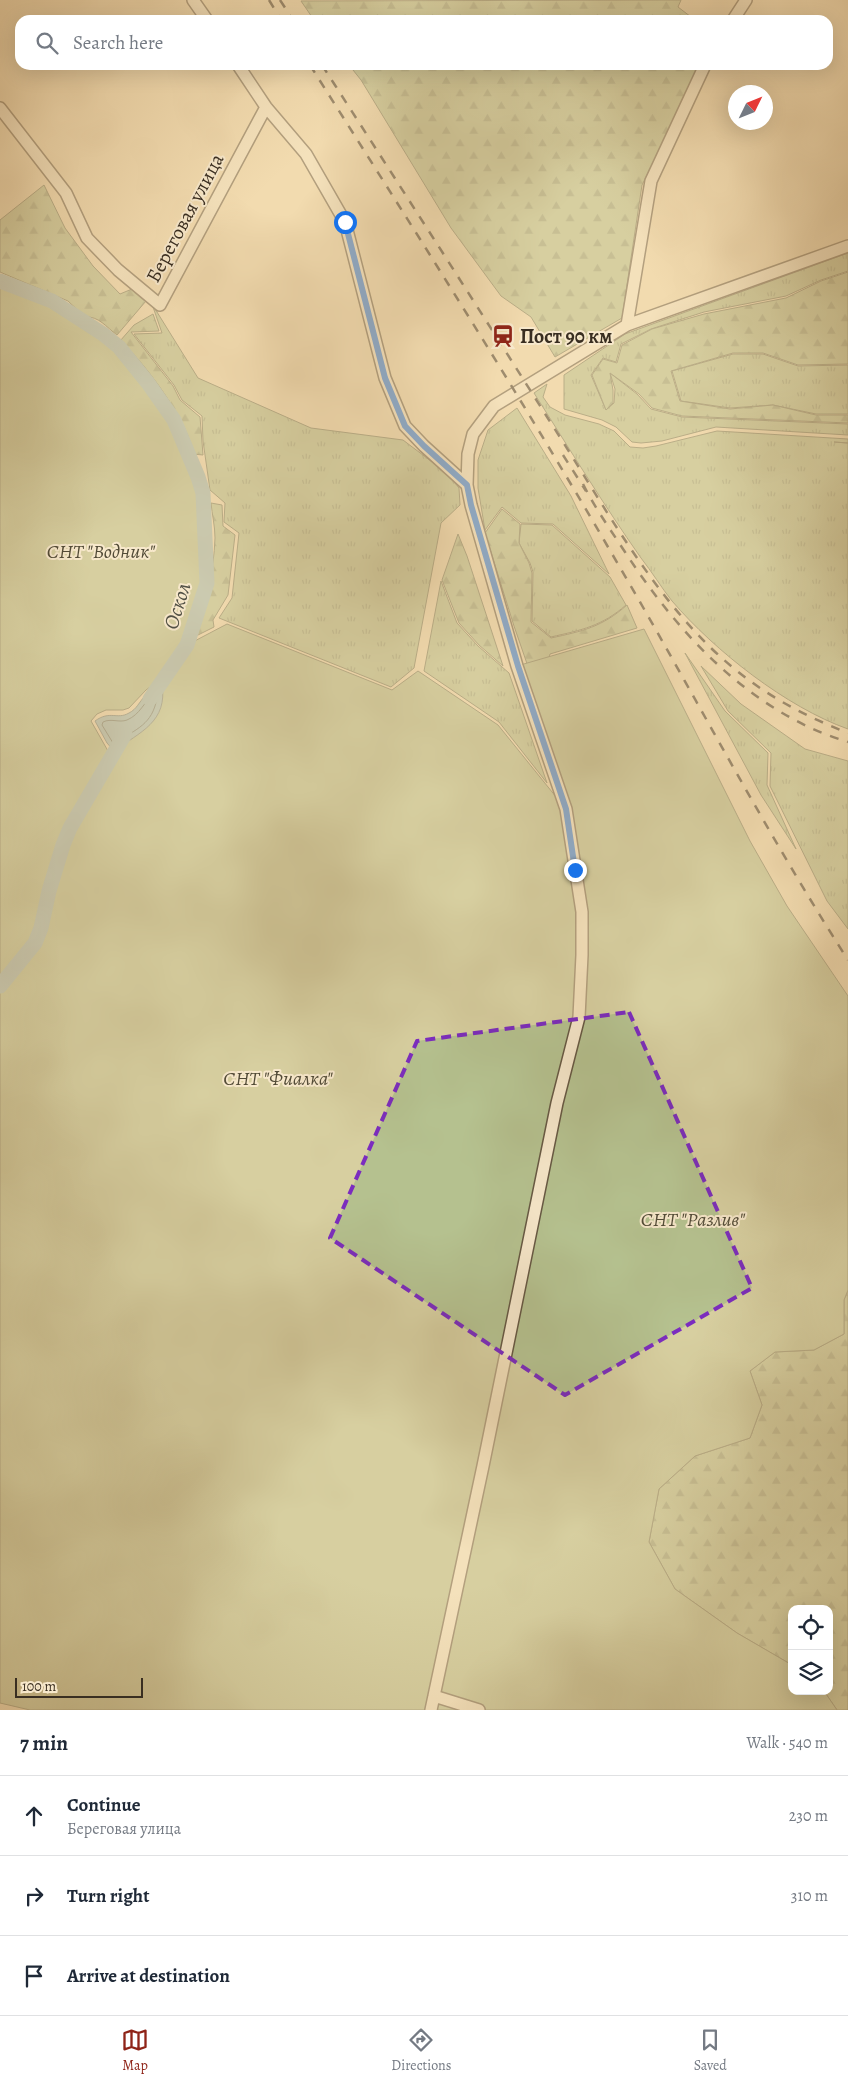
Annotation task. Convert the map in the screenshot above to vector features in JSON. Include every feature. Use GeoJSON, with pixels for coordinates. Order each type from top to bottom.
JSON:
{"type":"FeatureCollection","features":[{"type":"Feature","properties":{"kind":"street"},"geometry":{"type":"LineString","coordinates":[[193,0],[204,15]]}},
{"type":"Feature","properties":{"kind":"street"},"geometry":{"type":"LineString","coordinates":[[736,15],[746,0]]}},
{"type":"Feature","properties":{"kind":"street"},"geometry":{"type":"LineString","coordinates":[[241,70],[266,107],[306,154],[345,222],[385,378],[405,426],[467,485]]}},
{"type":"Feature","properties":{"kind":"street"},"geometry":{"type":"LineString","coordinates":[[627,325],[651,181],[703,70]]}},
{"type":"Feature","properties":{"kind":"street","name":"Береговая улица"},"geometry":{"type":"LineString","coordinates":[[0,108],[66,193],[87,238],[118,270],[160,305],[266,107]]}},
{"type":"Feature","properties":{"kind":"street"},"geometry":{"type":"LineString","coordinates":[[431,1710],[530,1244],[557,1103],[579,1017],[582,955],[582,912],[566,809],[518,666],[471,505],[467,485],[468,454],[473,434],[494,406],[627,325],[848,246]]}},
{"type":"Feature","properties":{"kind":"street"},"geometry":{"type":"LineString","coordinates":[[434,1696],[479,1710]]}},
{"type":"Feature","properties":{"kind":"highlighted area"},"geometry":{"type":"Polygon","coordinates":[[[629,1012],[752,1288],[565,1395],[330,1238],[417,1041],[629,1012]]]}},
{"type":"Feature","properties":{"kind":"green space"},"geometry":{"type":"Polygon","coordinates":[[[681,0],[678,7],[688,15],[311,15],[301,1],[681,0]]]}},
{"type":"Feature","properties":{"kind":"green space"},"geometry":{"type":"Polygon","coordinates":[[[353,70],[700,70],[642,185],[622,318],[555,357],[531,317],[501,296],[451,228],[361,80],[353,70]]]}},
{"type":"Feature","properties":{"kind":"green space"},"geometry":{"type":"Polygon","coordinates":[[[44,185],[65,228],[93,266],[120,294],[132,289],[146,301],[117,335],[98,320],[85,317],[68,301],[0,272],[0,220],[44,185]]]}},
{"type":"Feature","properties":{"kind":"green space"},"geometry":{"type":"Polygon","coordinates":[[[848,253],[848,271],[821,280],[786,296],[704,312],[651,329],[621,344],[616,362],[603,358],[591,375],[606,410],[614,403],[615,389],[610,373],[637,394],[651,409],[682,417],[848,424],[848,435],[716,427],[662,441],[641,443],[632,442],[616,427],[602,420],[564,409],[564,375],[625,334],[848,253]]]}},
{"type":"Feature","properties":{"kind":"green space"},"geometry":{"type":"Polygon","coordinates":[[[848,272],[848,364],[798,365],[763,353],[733,353],[671,371],[680,401],[730,409],[773,405],[816,415],[848,415],[848,423],[682,416],[652,408],[639,394],[610,373],[613,403],[606,410],[592,375],[603,359],[617,363],[622,345],[652,329],[704,314],[786,298],[821,281],[848,272]]]}},
{"type":"Feature","properties":{"kind":"green space","name":"СНТ \"Водник\""},"geometry":{"type":"Polygon","coordinates":[[[0,284],[49,304],[115,349],[131,366],[170,420],[200,492],[203,582],[180,651],[160,680],[146,690],[129,708],[106,710],[97,714],[91,721],[108,751],[59,842],[44,890],[37,926],[31,939],[0,979],[0,284]]]}},
{"type":"Feature","properties":{"kind":"green space"},"geometry":{"type":"Polygon","coordinates":[[[152,304],[198,378],[311,428],[403,440],[448,474],[459,488],[460,505],[441,523],[414,668],[391,687],[219,618],[232,598],[239,533],[224,522],[225,503],[210,490],[203,441],[202,416],[182,400],[174,385],[134,334],[162,333],[152,304]]]}},
{"type":"Feature","properties":{"kind":"green space"},"geometry":{"type":"Polygon","coordinates":[[[153,314],[159,331],[131,332],[173,386],[180,400],[200,417],[203,455],[193,454],[184,426],[175,410],[153,378],[120,341],[134,325],[153,314]]]}},
{"type":"Feature","properties":{"kind":"green space"},"geometry":{"type":"Polygon","coordinates":[[[733,354],[763,354],[798,366],[848,365],[848,414],[816,414],[773,405],[730,408],[681,401],[672,371],[733,354]]]}},
{"type":"Feature","properties":{"kind":"green space"},"geometry":{"type":"Polygon","coordinates":[[[547,384],[543,397],[550,407],[565,415],[599,424],[614,431],[630,447],[656,446],[717,431],[848,439],[848,729],[800,707],[753,676],[709,639],[672,601],[613,517],[534,393],[547,384]]]}},
{"type":"Feature","properties":{"kind":"green space"},"geometry":{"type":"Polygon","coordinates":[[[517,408],[571,496],[609,574],[553,524],[521,523],[502,507],[485,530],[478,488],[478,460],[488,430],[517,408]]]}},
{"type":"Feature","properties":{"kind":"green space"},"geometry":{"type":"Polygon","coordinates":[[[211,503],[222,505],[223,526],[235,535],[228,595],[213,620],[214,627],[194,637],[205,601],[213,563],[215,534],[211,503]]]}},
{"type":"Feature","properties":{"kind":"green space"},"geometry":{"type":"Polygon","coordinates":[[[502,509],[520,524],[519,543],[532,573],[531,622],[551,638],[592,627],[627,605],[637,628],[550,654],[545,674],[533,681],[485,533],[502,509]]]}},
{"type":"Feature","properties":{"kind":"green space"},"geometry":{"type":"Polygon","coordinates":[[[521,524],[552,525],[610,577],[626,605],[600,623],[551,637],[532,621],[533,572],[519,543],[521,524]]]}},
{"type":"Feature","properties":{"kind":"green space"},"geometry":{"type":"Polygon","coordinates":[[[458,534],[503,666],[479,645],[459,623],[442,580],[458,534]]]}},
{"type":"Feature","properties":{"kind":"green space"},"geometry":{"type":"Polygon","coordinates":[[[441,581],[457,623],[478,646],[509,673],[547,783],[499,722],[424,671],[441,581]]]}},
{"type":"Feature","properties":{"kind":"green space","name":"СНТ \"Фиалка\""},"geometry":{"type":"Polygon","coordinates":[[[227,624],[392,690],[418,671],[498,725],[565,808],[517,666],[644,629],[750,841],[787,906],[848,996],[848,1290],[844,1300],[844,1334],[814,1350],[775,1352],[750,1371],[762,1405],[750,1438],[695,1456],[659,1489],[649,1542],[675,1589],[737,1633],[788,1663],[788,1695],[827,1695],[837,1710],[30,1710],[0,1703],[0,986],[35,943],[41,928],[49,891],[63,845],[117,746],[162,684],[187,645],[227,624]]]}},
{"type":"Feature","properties":{"kind":"green space"},"geometry":{"type":"Polygon","coordinates":[[[685,653],[725,711],[768,753],[767,785],[796,849],[761,795],[685,653]]]}},
{"type":"Feature","properties":{"kind":"green space"},"geometry":{"type":"Polygon","coordinates":[[[701,666],[741,704],[805,749],[848,761],[848,929],[827,901],[770,786],[771,753],[728,711],[701,666]]]}},
{"type":"Feature","properties":{"kind":"green space"},"geometry":{"type":"Polygon","coordinates":[[[848,1290],[848,1710],[837,1710],[827,1695],[833,1695],[833,1605],[788,1605],[788,1663],[737,1633],[675,1589],[649,1542],[659,1489],[695,1456],[750,1438],[762,1405],[750,1371],[775,1352],[814,1350],[844,1334],[844,1300],[848,1290]]]}},
{"type":"Feature","properties":{"kind":"water"},"geometry":{"type":"Polygon","coordinates":[[[162,684],[163,697],[161,708],[156,717],[150,725],[114,751],[107,743],[95,721],[109,715],[121,716],[129,713],[147,694],[162,684]]]}},
{"type":"Feature","properties":{"kind":"waterway","name":"Оскол"},"geometry":{"type":"LineString","coordinates":[[0,281],[52,301],[103,334],[119,347],[174,420],[198,477],[203,493],[207,583],[187,645],[150,699]]}},
{"type":"Feature","properties":{"kind":"waterway","name":"Оскол"},"geometry":{"type":"LineString","coordinates":[[0,986],[35,943],[41,928],[49,891],[70,828],[125,734]]}},
{"type":"Feature","properties":{"kind":"railway"},"geometry":{"type":"LineString","coordinates":[[269,0],[278,15]]}},
{"type":"Feature","properties":{"kind":"railway"},"geometry":{"type":"LineString","coordinates":[[280,0],[290,15]]}},
{"type":"Feature","properties":{"kind":"railway"},"geometry":{"type":"LineString","coordinates":[[313,70],[536,425],[638,599],[756,807],[848,960]]}},
{"type":"Feature","properties":{"kind":"railway"},"geometry":{"type":"LineString","coordinates":[[325,70],[624,539],[666,597],[712,649],[760,688],[810,717],[848,733]]}},
{"type":"Feature","properties":{"kind":"railway"},"geometry":{"type":"LineString","coordinates":[[563,455],[586,491]]}},
{"type":"Feature","properties":{"kind":"railway"},"geometry":{"type":"LineString","coordinates":[[583,484],[643,579],[706,654],[730,676],[784,714],[813,729],[848,742]]}},
{"type":"Feature","properties":{"kind":"place","name":"Пост 90 км"},"geometry":{"type":"Point","coordinates":[503,336]}},
{"type":"Feature","properties":{"kind":"route"},"geometry":{"type":"LineString","coordinates":[[345,222],[385,378],[405,426],[467,485],[471,505],[518,666],[566,809],[575,870]]}},
{"type":"Feature","properties":{"kind":"park label","name":"СНТ \"Разлив\""},"geometry":{"type":"Point","coordinates":[693,1219]}}]}
